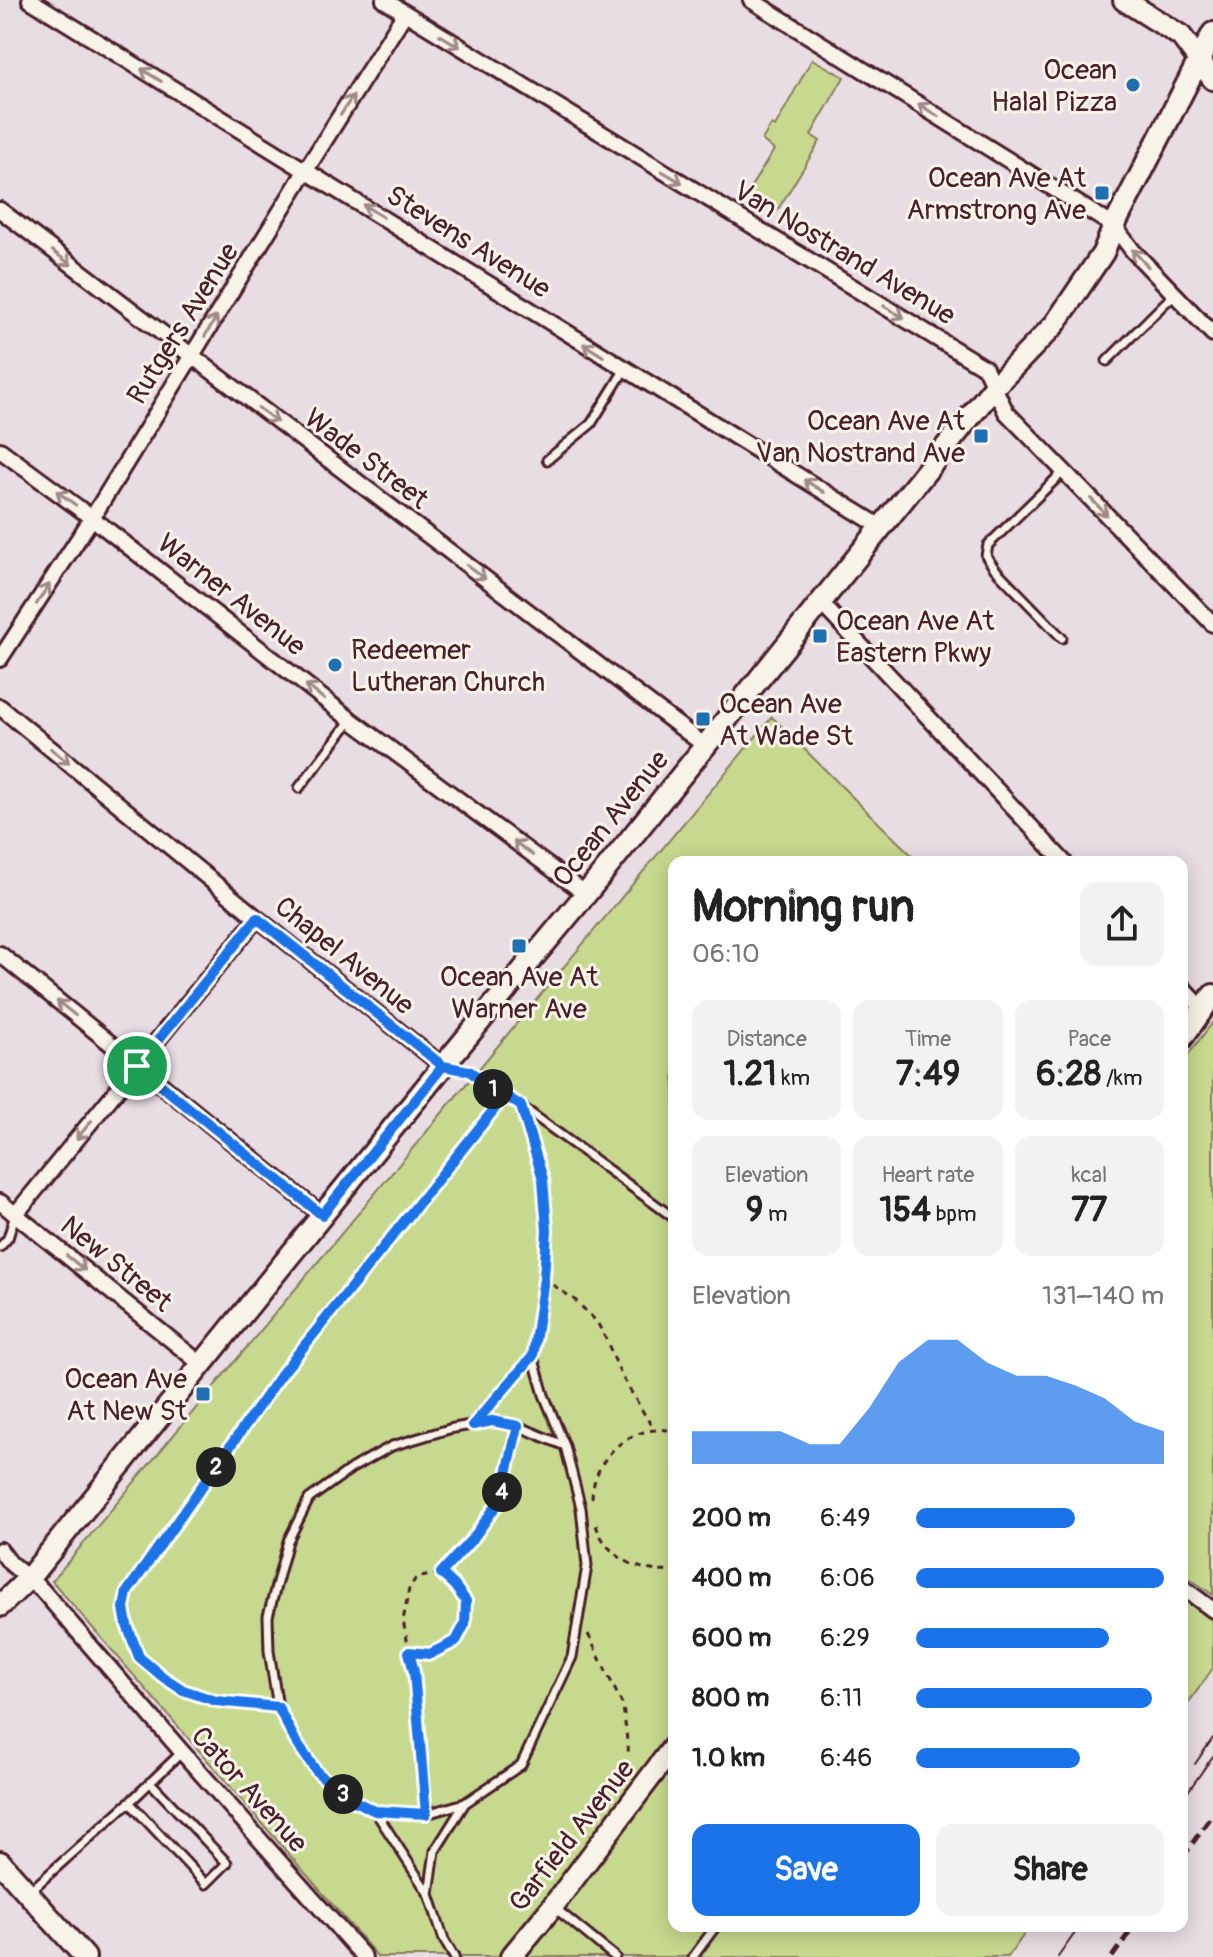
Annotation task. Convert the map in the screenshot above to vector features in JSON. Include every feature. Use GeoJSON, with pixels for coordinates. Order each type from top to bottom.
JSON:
{"type":"FeatureCollection","features":[{"type":"Feature","properties":{"kind":"street","name":"Stevens Avenue"},"geometry":{"type":"LineString","coordinates":[[30,0],[881,527]]}},
{"type":"Feature","properties":{"kind":"street","name":"Van Nostrand Avenue"},"geometry":{"type":"LineString","coordinates":[[384,0],[985,368],[1006,412],[1213,624]]}},
{"type":"Feature","properties":{"kind":"street"},"geometry":{"type":"LineString","coordinates":[[751,0],[1114,226],[1133,251],[1213,334]]}},
{"type":"Feature","properties":{"kind":"street"},"geometry":{"type":"LineString","coordinates":[[1124,0],[1181,36],[1213,79]]}},
{"type":"Feature","properties":{"kind":"street","name":"Rutgers Avenue"},"geometry":{"type":"LineString","coordinates":[[0,659],[92,518],[405,13]]}},
{"type":"Feature","properties":{"kind":"street","name":"Ocean Avenue"},"geometry":{"type":"LineString","coordinates":[[0,1606],[29,1578],[994,387],[1055,324],[1103,253],[1213,33]]}},
{"type":"Feature","properties":{"kind":"street","name":"Wade Street"},"geometry":{"type":"LineString","coordinates":[[0,210],[704,745]]}},
{"type":"Feature","properties":{"kind":"street","name":"Warner Avenue"},"geometry":{"type":"LineString","coordinates":[[0,450],[351,720],[586,894]]}},
{"type":"Feature","properties":{"kind":"street"},"geometry":{"type":"LineString","coordinates":[[821,603],[1058,856]]}},
{"type":"Feature","properties":{"kind":"street","name":"Chapel Avenue"},"geometry":{"type":"LineString","coordinates":[[0,707],[443,1066]]}},
{"type":"Feature","properties":{"kind":"street"},"geometry":{"type":"LineString","coordinates":[[15,1215],[257,918]]}},
{"type":"Feature","properties":{"kind":"street"},"geometry":{"type":"LineString","coordinates":[[0,954],[322,1215]]}},
{"type":"Feature","properties":{"kind":"street"},"geometry":{"type":"LineString","coordinates":[[1188,990],[1208,1002],[1188,1030]]}},
{"type":"Feature","properties":{"kind":"street","name":"New Street"},"geometry":{"type":"LineString","coordinates":[[0,1202],[201,1364]]}},
{"type":"Feature","properties":{"kind":"street","name":"Cator Avenue"},"geometry":{"type":"LineString","coordinates":[[0,1550],[10,1563],[42,1590],[364,1957]]}},
{"type":"Feature","properties":{"kind":"street"},"geometry":{"type":"LineString","coordinates":[[1188,1591],[1213,1610]]}},
{"type":"Feature","properties":{"kind":"street","name":"Garfield Avenue"},"geometry":{"type":"LineString","coordinates":[[511,1957],[668,1756]]}},
{"type":"Feature","properties":{"kind":"street"},"geometry":{"type":"LineString","coordinates":[[0,1862],[83,1957]]}},
{"type":"Feature","properties":{"kind":"lane"},"geometry":{"type":"LineString","coordinates":[[1107,361],[1175,295]]}},
{"type":"Feature","properties":{"kind":"lane"},"geometry":{"type":"LineString","coordinates":[[547,460],[591,424],[625,369]]}},
{"type":"Feature","properties":{"kind":"lane"},"geometry":{"type":"LineString","coordinates":[[1062,638],[986,556],[988,545],[1064,471]]}},
{"type":"Feature","properties":{"kind":"lane"},"geometry":{"type":"LineString","coordinates":[[299,788],[351,720]]}},
{"type":"Feature","properties":{"kind":"lane","name":"Chapel Avenue"},"geometry":{"type":"LineString","coordinates":[[443,1066],[469,1071],[668,1214]]}},
{"type":"Feature","properties":{"kind":"lane"},"geometry":{"type":"LineString","coordinates":[[521,1106],[543,1179],[547,1230],[533,1356],[544,1395],[565,1446],[581,1508],[587,1566],[572,1657],[521,1765],[465,1803],[426,1814],[375,1811],[346,1797],[317,1772],[296,1742],[278,1707],[269,1651],[268,1616],[288,1541],[309,1499],[352,1468],[392,1446],[449,1429],[492,1421],[518,1426],[565,1446]]}},
{"type":"Feature","properties":{"kind":"lane"},"geometry":{"type":"LineString","coordinates":[[0,1247],[8,1238],[15,1215]]}},
{"type":"Feature","properties":{"kind":"lane"},"geometry":{"type":"LineString","coordinates":[[473,1425],[533,1356]]}},
{"type":"Feature","properties":{"kind":"lane"},"geometry":{"type":"LineString","coordinates":[[28,1893],[182,1752]]}},
{"type":"Feature","properties":{"kind":"lane"},"geometry":{"type":"LineString","coordinates":[[129,1802],[206,1884],[227,1863],[150,1782]]}},
{"type":"Feature","properties":{"kind":"lane"},"geometry":{"type":"LineString","coordinates":[[429,1894],[435,1851],[465,1803]]}},
{"type":"Feature","properties":{"kind":"lane"},"geometry":{"type":"LineString","coordinates":[[375,1811],[429,1894],[444,1940],[454,1957]]}},
{"type":"Feature","properties":{"kind":"lane"},"geometry":{"type":"LineString","coordinates":[[553,1906],[615,1957]]}},
{"type":"Feature","properties":{"kind":"lane"},"geometry":{"type":"LineString","coordinates":[[693,1957],[712,1932]]}},
{"type":"Feature","properties":{"kind":"path"},"geometry":{"type":"LineString","coordinates":[[278,1707],[216,1701],[183,1690],[163,1677],[139,1657],[127,1625],[124,1608],[127,1592],[280,1376],[504,1097]]}},
{"type":"Feature","properties":{"kind":"path"},"geometry":{"type":"LineString","coordinates":[[544,1278],[575,1300],[597,1322],[621,1375],[654,1430]]}},
{"type":"Feature","properties":{"kind":"path"},"geometry":{"type":"LineString","coordinates":[[426,1814],[414,1672],[403,1621],[409,1588],[416,1578],[441,1573],[474,1537],[501,1499],[518,1426]]}},
{"type":"Feature","properties":{"kind":"path"},"geometry":{"type":"LineString","coordinates":[[591,1509],[592,1487],[600,1466],[614,1448],[633,1436],[654,1430],[668,1431]]}},
{"type":"Feature","properties":{"kind":"path"},"geometry":{"type":"LineString","coordinates":[[594,1520],[597,1531],[610,1549],[628,1563],[649,1571],[668,1571]]}},
{"type":"Feature","properties":{"kind":"path"},"geometry":{"type":"LineString","coordinates":[[409,1652],[430,1654],[442,1649],[456,1641],[465,1624],[466,1601],[441,1573]]}},
{"type":"Feature","properties":{"kind":"path"},"geometry":{"type":"LineString","coordinates":[[579,1616],[623,1706],[629,1757]]}},
{"type":"Feature","properties":{"kind":"green space"},"geometry":{"type":"Polygon","coordinates":[[[812,59],[844,77],[811,135],[820,141],[777,211],[747,193],[774,150],[762,140],[771,125],[775,127],[812,59]]]}},
{"type":"Feature","properties":{"kind":"green space"},"geometry":{"type":"Polygon","coordinates":[[[772,717],[913,856],[668,856],[668,1210],[560,1134],[668,1215],[668,1932],[1026,1932],[1008,1957],[378,1957],[52,1581],[772,717]]]}},
{"type":"Feature","properties":{"kind":"green space"},"geometry":{"type":"Polygon","coordinates":[[[1213,1022],[1213,1595],[1188,1577],[1188,1055],[1213,1022]]]}},
{"type":"Feature","properties":{"kind":"green space"},"geometry":{"type":"Polygon","coordinates":[[[1188,1598],[1213,1617],[1213,1668],[1188,1703],[1188,1598]]]}},
{"type":"Feature","properties":{"kind":"tram line"},"geometry":{"type":"LineString","coordinates":[[1195,1764],[1213,1738]]}},
{"type":"Feature","properties":{"kind":"tram line"},"geometry":{"type":"LineString","coordinates":[[1188,1791],[1213,1756]]}},
{"type":"Feature","properties":{"kind":"tram line"},"geometry":{"type":"LineString","coordinates":[[1058,1957],[1076,1932]]}},
{"type":"Feature","properties":{"kind":"railway"},"geometry":{"type":"LineString","coordinates":[[1188,1849],[1213,1814]]}},
{"type":"Feature","properties":{"kind":"railway"},"geometry":{"type":"LineString","coordinates":[[1112,1957],[1130,1932]]}},
{"type":"Feature","properties":{"kind":"place","name":"Ocean Halal Pizza"},"geometry":{"type":"Point","coordinates":[1133,85]}},
{"type":"Feature","properties":{"kind":"place","name":"Ocean Ave At Armstrong Ave"},"geometry":{"type":"Point","coordinates":[1102,193]}},
{"type":"Feature","properties":{"kind":"place","name":"Ocean Ave At Van Nostrand Ave"},"geometry":{"type":"Point","coordinates":[981,436]}},
{"type":"Feature","properties":{"kind":"place","name":"Ocean Ave At Eastern Pkwy"},"geometry":{"type":"Point","coordinates":[820,636]}},
{"type":"Feature","properties":{"kind":"place","name":"Redeemer Lutheran Church"},"geometry":{"type":"Point","coordinates":[335,665]}},
{"type":"Feature","properties":{"kind":"place","name":"Ocean Ave At Wade St"},"geometry":{"type":"Point","coordinates":[703,719]}},
{"type":"Feature","properties":{"kind":"place","name":"Ocean Ave At Warner Ave"},"geometry":{"type":"Point","coordinates":[519,946]}},
{"type":"Feature","properties":{"kind":"place","name":"Ocean Ave At New St"},"geometry":{"type":"Point","coordinates":[203,1394]}},
{"type":"Feature","properties":{"kind":"route"},"geometry":{"type":"LineString","coordinates":[[137,1066],[257,918],[443,1066],[469,1071],[504,1097],[280,1376],[127,1592],[124,1608],[139,1657],[163,1677],[183,1690],[216,1701],[278,1707],[296,1742],[317,1772],[346,1797],[375,1811],[426,1814],[414,1672],[409,1652],[430,1654],[442,1649],[456,1641],[465,1624],[466,1601],[441,1573],[474,1537],[501,1499],[518,1426],[492,1421],[473,1425],[533,1356],[544,1278],[547,1230],[543,1179],[521,1106],[469,1071],[443,1066],[322,1215],[137,1066]]}}]}
